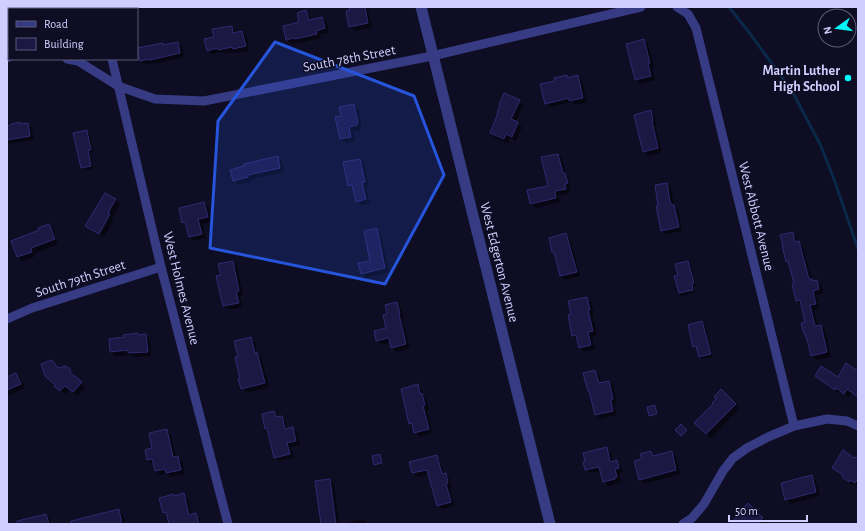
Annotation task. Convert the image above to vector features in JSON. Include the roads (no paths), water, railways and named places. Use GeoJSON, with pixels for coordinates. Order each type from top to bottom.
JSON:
{"type":"FeatureCollection","features":[{"type":"Feature","properties":{"kind":"street","name":"West Edgerton Avenue"},"geometry":{"type":"LineString","coordinates":[[421,7],[550,524]]}},
{"type":"Feature","properties":{"kind":"street","name":"South 78th Street"},"geometry":{"type":"LineString","coordinates":[[72,60],[78,61],[118,86],[155,99],[204,101],[432,56],[641,7]]}},
{"type":"Feature","properties":{"kind":"street","name":"West Abbott Avenue"},"geometry":{"type":"LineString","coordinates":[[677,7],[688,14],[696,28],[794,426]]}},
{"type":"Feature","properties":{"kind":"street","name":"West Holmes Avenue"},"geometry":{"type":"LineString","coordinates":[[112,60],[162,267],[228,524]]}},
{"type":"Feature","properties":{"kind":"street","name":"South 79th Street"},"geometry":{"type":"LineString","coordinates":[[7,319],[32,308],[162,267]]}},
{"type":"Feature","properties":{"kind":"street"},"geometry":{"type":"LineString","coordinates":[[682,524],[692,518],[704,504],[723,471],[733,458],[747,448],[794,426],[827,419],[847,421],[858,426]]}},
{"type":"Feature","properties":{"kind":"waterway"},"geometry":{"type":"LineString","coordinates":[[729,7],[792,91],[821,146],[858,249]]}},
{"type":"Feature","properties":{"kind":"place","name":"Martin Luther High School"},"geometry":{"type":"Point","coordinates":[848,78]}}]}
